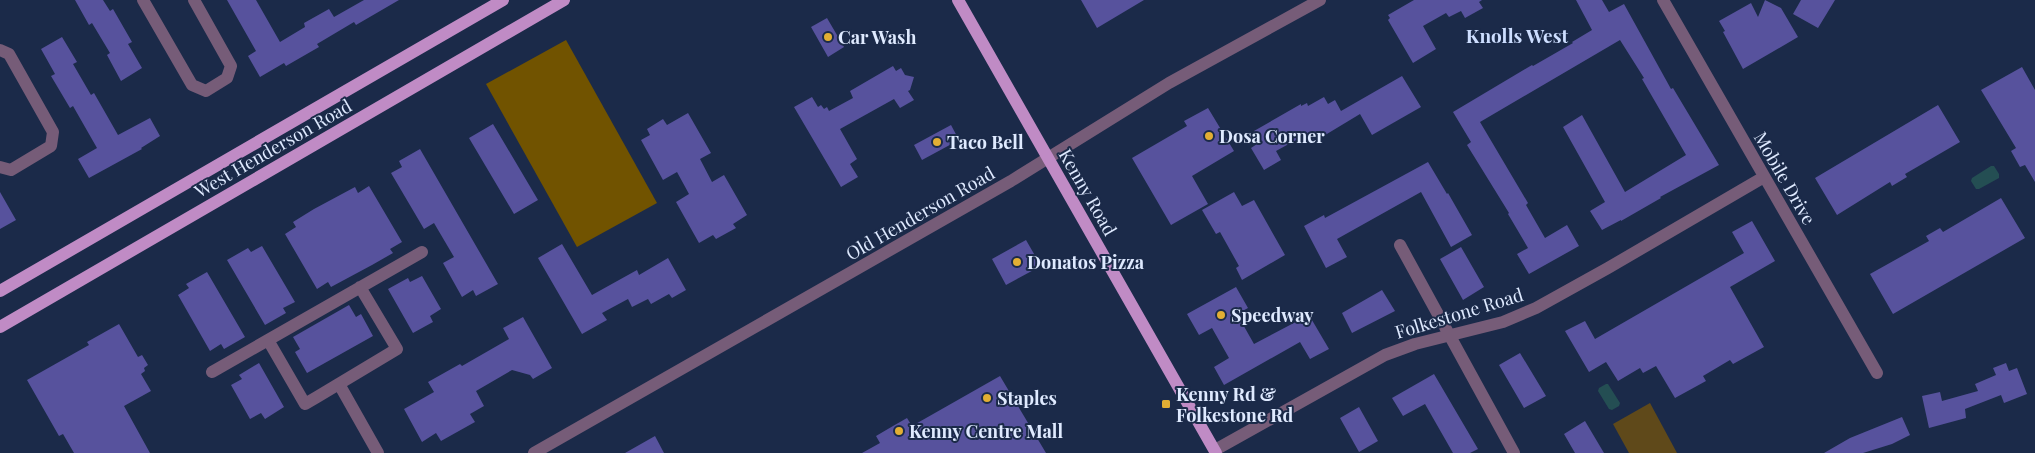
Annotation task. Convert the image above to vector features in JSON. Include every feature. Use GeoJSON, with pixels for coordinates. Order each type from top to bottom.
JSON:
{"type":"FeatureCollection","features":[{"type":"Feature","properties":{"kind":"main road","name":"West Henderson Road"},"geometry":{"type":"LineString","coordinates":[[0,291],[503,0]]}},
{"type":"Feature","properties":{"kind":"main road","name":"West Henderson Road"},"geometry":{"type":"LineString","coordinates":[[0,327],[564,0]]}},
{"type":"Feature","properties":{"kind":"main road","name":"Kenny Road"},"geometry":{"type":"LineString","coordinates":[[958,0],[1216,452]]}},
{"type":"Feature","properties":{"kind":"street"},"geometry":{"type":"LineString","coordinates":[[143,0],[192,84],[206,91],[227,78],[231,66],[194,0]]}},
{"type":"Feature","properties":{"kind":"street","name":"Old Henderson Road"},"geometry":{"type":"LineString","coordinates":[[534,453],[548,450],[1003,186],[1047,157],[1170,83],[1320,0]]}},
{"type":"Feature","properties":{"kind":"street","name":"Mobile Drive"},"geometry":{"type":"LineString","coordinates":[[1663,0],[1878,373]]}},
{"type":"Feature","properties":{"kind":"street"},"geometry":{"type":"LineString","coordinates":[[0,50],[9,54],[54,132],[51,146],[11,170],[0,167]]}},
{"type":"Feature","properties":{"kind":"street","name":"Folkestone Road"},"geometry":{"type":"LineString","coordinates":[[1216,452],[1385,355],[1450,335],[1503,322],[1536,308],[1764,177]]}},
{"type":"Feature","properties":{"kind":"street"},"geometry":{"type":"LineString","coordinates":[[1400,245],[1514,453]]}},
{"type":"Feature","properties":{"kind":"street"},"geometry":{"type":"LineString","coordinates":[[212,372],[422,252]]}},
{"type":"Feature","properties":{"kind":"street"},"geometry":{"type":"LineString","coordinates":[[268,340],[305,404],[398,349],[360,287]]}},
{"type":"Feature","properties":{"kind":"street"},"geometry":{"type":"LineString","coordinates":[[339,384],[378,453]]}},
{"type":"Feature","properties":{"kind":"shaded area"},"geometry":{"type":"Polygon","coordinates":[[[566,40],[657,203],[577,247],[486,84],[566,40]]]}},
{"type":"Feature","properties":{"kind":"shaded area"},"geometry":{"type":"Polygon","coordinates":[[[1994,166],[1999,174],[1999,178],[1976,189],[1971,181],[1972,178],[1994,166]]]}},
{"type":"Feature","properties":{"kind":"shaded area"},"geometry":{"type":"Polygon","coordinates":[[[1608,384],[1620,403],[1619,406],[1612,410],[1609,409],[1598,391],[1599,388],[1608,384]]]}},
{"type":"Feature","properties":{"kind":"shaded area"},"geometry":{"type":"Polygon","coordinates":[[[1650,403],[1677,453],[1629,453],[1613,424],[1650,403]]]}},
{"type":"Feature","properties":{"kind":"building"},"geometry":{"type":"Polygon","coordinates":[[[75,0],[103,0],[110,11],[113,9],[132,42],[128,44],[142,68],[121,81],[107,55],[110,53],[92,23],[89,25],[75,0]]]}},
{"type":"Feature","properties":{"kind":"building"},"geometry":{"type":"Polygon","coordinates":[[[227,0],[256,0],[280,42],[305,27],[304,23],[329,9],[334,17],[364,0],[399,0],[356,25],[354,22],[317,44],[319,47],[286,66],[284,63],[260,77],[248,56],[256,51],[227,0]]]}},
{"type":"Feature","properties":{"kind":"building"},"geometry":{"type":"Polygon","coordinates":[[[1081,0],[1144,0],[1097,28],[1081,0]]]}},
{"type":"Feature","properties":{"kind":"building"},"geometry":{"type":"Polygon","coordinates":[[[1414,0],[1482,0],[1479,2],[1483,8],[1465,18],[1461,11],[1449,17],[1446,13],[1423,26],[1436,49],[1413,63],[1388,20],[1390,18],[1388,15],[1414,0]]]}},
{"type":"Feature","properties":{"kind":"building"},"geometry":{"type":"Polygon","coordinates":[[[1576,0],[1602,0],[1609,12],[1624,4],[1671,89],[1673,88],[1719,165],[1602,230],[1590,211],[1605,202],[1563,127],[1582,115],[1625,192],[1686,155],[1642,79],[1644,78],[1620,40],[1480,122],[1528,203],[1526,205],[1545,238],[1567,225],[1579,246],[1529,274],[1517,254],[1528,248],[1467,145],[1471,142],[1453,112],[1573,43],[1592,30],[1576,0]]]}},
{"type":"Feature","properties":{"kind":"building"},"geometry":{"type":"Polygon","coordinates":[[[1765,0],[1781,8],[1798,37],[1743,69],[1719,21],[1751,3],[1758,17],[1765,0]]]}},
{"type":"Feature","properties":{"kind":"building"},"geometry":{"type":"Polygon","coordinates":[[[1801,0],[1835,0],[1818,28],[1793,14],[1801,0]]]}},
{"type":"Feature","properties":{"kind":"building","name":"Car Wash"},"geometry":{"type":"Polygon","coordinates":[[[827,18],[844,47],[828,57],[811,27],[827,18]]]}},
{"type":"Feature","properties":{"kind":"building"},"geometry":{"type":"Polygon","coordinates":[[[62,37],[77,62],[73,64],[91,95],[94,93],[118,135],[150,118],[160,136],[142,149],[89,178],[78,159],[97,148],[73,106],[70,108],[51,76],[55,74],[41,49],[62,37]]]}},
{"type":"Feature","properties":{"kind":"building"},"geometry":{"type":"Polygon","coordinates":[[[893,66],[896,71],[901,68],[905,75],[914,77],[908,91],[914,100],[900,108],[894,99],[840,129],[857,159],[850,164],[858,177],[841,187],[794,107],[812,97],[818,107],[821,105],[824,109],[827,107],[829,111],[853,98],[850,91],[893,66]]]}},
{"type":"Feature","properties":{"kind":"building"},"geometry":{"type":"Polygon","coordinates":[[[2022,67],[2035,90],[2035,182],[2025,165],[2020,167],[2011,151],[2016,148],[1981,90],[2022,67]]]}},
{"type":"Feature","properties":{"kind":"building"},"geometry":{"type":"Polygon","coordinates":[[[1402,76],[1421,107],[1372,135],[1360,114],[1312,143],[1307,134],[1276,151],[1281,160],[1264,170],[1251,148],[1260,142],[1254,131],[1301,104],[1301,106],[1307,103],[1308,106],[1324,97],[1328,104],[1335,100],[1341,111],[1402,76]]]}},
{"type":"Feature","properties":{"kind":"building"},"geometry":{"type":"Polygon","coordinates":[[[1938,105],[1960,142],[1905,174],[1907,177],[1892,186],[1890,182],[1837,215],[1815,178],[1938,105]]]}},
{"type":"Feature","properties":{"kind":"building"},"geometry":{"type":"Polygon","coordinates":[[[1208,108],[1234,151],[1192,176],[1208,204],[1171,225],[1132,158],[1187,126],[1184,121],[1208,108]]]}},
{"type":"Feature","properties":{"kind":"building"},"geometry":{"type":"Polygon","coordinates":[[[688,113],[711,153],[700,159],[712,182],[724,175],[747,215],[733,224],[736,228],[716,239],[713,235],[699,243],[676,202],[689,194],[677,172],[663,180],[641,140],[650,135],[647,129],[663,119],[667,125],[688,113]]]}},
{"type":"Feature","properties":{"kind":"building"},"geometry":{"type":"Polygon","coordinates":[[[493,124],[538,200],[514,214],[469,138],[493,124]]]}},
{"type":"Feature","properties":{"kind":"building","name":"Taco Bell"},"geometry":{"type":"Polygon","coordinates":[[[951,125],[959,140],[922,160],[914,145],[951,125]]]}},
{"type":"Feature","properties":{"kind":"building"},"geometry":{"type":"Polygon","coordinates":[[[420,149],[498,284],[476,296],[473,290],[462,297],[443,263],[454,257],[434,223],[424,229],[391,173],[402,167],[399,161],[420,149]]]}},
{"type":"Feature","properties":{"kind":"building"},"geometry":{"type":"Polygon","coordinates":[[[1428,162],[1472,235],[1451,247],[1421,192],[1337,239],[1347,257],[1326,268],[1304,226],[1324,215],[1325,218],[1428,162]]]}},
{"type":"Feature","properties":{"kind":"building"},"geometry":{"type":"Polygon","coordinates":[[[369,186],[402,242],[390,249],[393,253],[372,265],[331,287],[328,282],[317,289],[285,234],[296,227],[293,222],[314,209],[355,187],[358,193],[369,186]]]}},
{"type":"Feature","properties":{"kind":"building"},"geometry":{"type":"Polygon","coordinates":[[[0,192],[16,220],[0,229],[0,192]]]}},
{"type":"Feature","properties":{"kind":"building"},"geometry":{"type":"Polygon","coordinates":[[[1234,192],[1242,206],[1254,200],[1285,255],[1242,280],[1236,268],[1239,266],[1220,232],[1216,234],[1202,210],[1234,192]]]}},
{"type":"Feature","properties":{"kind":"building"},"geometry":{"type":"Polygon","coordinates":[[[2001,198],[2025,238],[1893,314],[1870,274],[1929,241],[1926,236],[1940,228],[1943,232],[2001,198]]]}},
{"type":"Feature","properties":{"kind":"building"},"geometry":{"type":"Polygon","coordinates":[[[1752,221],[1775,261],[1730,287],[1764,347],[1733,364],[1730,360],[1703,376],[1706,381],[1675,398],[1656,366],[1643,373],[1640,368],[1618,381],[1606,362],[1589,372],[1565,331],[1585,321],[1595,339],[1744,253],[1732,232],[1752,221]]]}},
{"type":"Feature","properties":{"kind":"building","name":"Donatos Pizza"},"geometry":{"type":"Polygon","coordinates":[[[1026,240],[1041,266],[1006,285],[992,259],[1026,240]]]}},
{"type":"Feature","properties":{"kind":"building"},"geometry":{"type":"Polygon","coordinates":[[[562,244],[592,295],[637,270],[639,275],[668,258],[686,290],[672,298],[669,294],[651,304],[648,299],[632,307],[628,299],[602,313],[607,320],[582,334],[538,258],[562,244]]]}},
{"type":"Feature","properties":{"kind":"building"},"geometry":{"type":"Polygon","coordinates":[[[262,246],[295,302],[283,308],[286,313],[265,325],[227,260],[248,248],[251,252],[262,246]]]}},
{"type":"Feature","properties":{"kind":"building"},"geometry":{"type":"Polygon","coordinates":[[[1461,247],[1484,287],[1463,300],[1440,259],[1461,247]]]}},
{"type":"Feature","properties":{"kind":"building"},"geometry":{"type":"Polygon","coordinates":[[[207,272],[245,337],[224,349],[221,344],[210,351],[178,295],[189,288],[186,284],[207,272]]]}},
{"type":"Feature","properties":{"kind":"building"},"geometry":{"type":"Polygon","coordinates":[[[422,276],[441,309],[430,316],[433,322],[413,333],[388,289],[408,278],[410,282],[422,276]]]}},
{"type":"Feature","properties":{"kind":"building"},"geometry":{"type":"Polygon","coordinates":[[[1236,287],[1248,308],[1237,314],[1254,344],[1309,315],[1329,349],[1310,359],[1300,342],[1224,385],[1214,367],[1229,358],[1212,328],[1199,335],[1187,314],[1236,287]]]}},
{"type":"Feature","properties":{"kind":"building"},"geometry":{"type":"Polygon","coordinates":[[[1382,290],[1395,311],[1352,333],[1342,313],[1382,290]]]}},
{"type":"Feature","properties":{"kind":"building"},"geometry":{"type":"Polygon","coordinates":[[[349,305],[356,317],[361,314],[373,336],[307,373],[295,352],[300,349],[293,337],[349,305]]]}},
{"type":"Feature","properties":{"kind":"building"},"geometry":{"type":"Polygon","coordinates":[[[523,317],[552,368],[533,379],[530,375],[512,370],[476,391],[484,406],[470,414],[475,422],[441,441],[436,433],[422,442],[404,409],[434,392],[428,382],[460,364],[462,366],[509,339],[503,328],[523,317]]]}},
{"type":"Feature","properties":{"kind":"building"},"geometry":{"type":"Polygon","coordinates":[[[119,324],[138,357],[142,355],[148,365],[141,374],[151,391],[124,406],[150,453],[74,453],[63,434],[59,436],[27,380],[89,345],[87,342],[119,324]]]}},
{"type":"Feature","properties":{"kind":"building"},"geometry":{"type":"Polygon","coordinates":[[[1520,353],[1546,396],[1524,408],[1499,365],[1520,353]]]}},
{"type":"Feature","properties":{"kind":"building"},"geometry":{"type":"Polygon","coordinates":[[[259,363],[284,407],[265,419],[261,413],[250,419],[231,385],[242,379],[239,375],[259,363]]]}},
{"type":"Feature","properties":{"kind":"building"},"geometry":{"type":"Polygon","coordinates":[[[2006,363],[2009,371],[2017,368],[2027,394],[2004,403],[2001,395],[1965,409],[1966,418],[1929,428],[1922,396],[1940,392],[1942,401],[1978,391],[1975,384],[1996,375],[1993,368],[2006,363]]]}},
{"type":"Feature","properties":{"kind":"building"},"geometry":{"type":"Polygon","coordinates":[[[1434,374],[1478,449],[1470,453],[1453,453],[1425,404],[1403,416],[1392,398],[1434,374]]]}},
{"type":"Feature","properties":{"kind":"building","name":"Staples"},"geometry":{"type":"Polygon","coordinates":[[[1000,376],[1046,453],[862,453],[880,443],[876,436],[907,418],[912,426],[1000,376]]]}},
{"type":"Feature","properties":{"kind":"building"},"geometry":{"type":"Polygon","coordinates":[[[1359,407],[1378,441],[1359,452],[1340,418],[1359,407]]]}},
{"type":"Feature","properties":{"kind":"building"},"geometry":{"type":"Polygon","coordinates":[[[1902,417],[1910,435],[1892,444],[1863,453],[1824,453],[1850,438],[1902,417]]]}},
{"type":"Feature","properties":{"kind":"building"},"geometry":{"type":"Polygon","coordinates":[[[1585,421],[1604,453],[1575,453],[1564,434],[1585,421]]]}},
{"type":"Feature","properties":{"kind":"building"},"geometry":{"type":"Polygon","coordinates":[[[655,436],[664,453],[625,453],[655,436]]]}},
{"type":"Feature","properties":{"kind":"place","name":"Car Wash"},"geometry":{"type":"Point","coordinates":[828,37]}},
{"type":"Feature","properties":{"kind":"place","name":"Dosa Corner"},"geometry":{"type":"Point","coordinates":[1209,136]}},
{"type":"Feature","properties":{"kind":"place","name":"Taco Bell"},"geometry":{"type":"Point","coordinates":[937,142]}},
{"type":"Feature","properties":{"kind":"place","name":"Donatos Pizza"},"geometry":{"type":"Point","coordinates":[1017,262]}},
{"type":"Feature","properties":{"kind":"place","name":"Speedway"},"geometry":{"type":"Point","coordinates":[1221,315]}},
{"type":"Feature","properties":{"kind":"place","name":"Staples"},"geometry":{"type":"Point","coordinates":[987,398]}},
{"type":"Feature","properties":{"kind":"place","name":"Kenny Rd & Folkestone Rd"},"geometry":{"type":"Point","coordinates":[1166,404]}},
{"type":"Feature","properties":{"kind":"place","name":"Kenny Centre Mall"},"geometry":{"type":"Point","coordinates":[899,431]}},
{"type":"Feature","properties":{"kind":"district","name":"Knolls West"},"geometry":{"type":"Point","coordinates":[1517,35]}}]}
